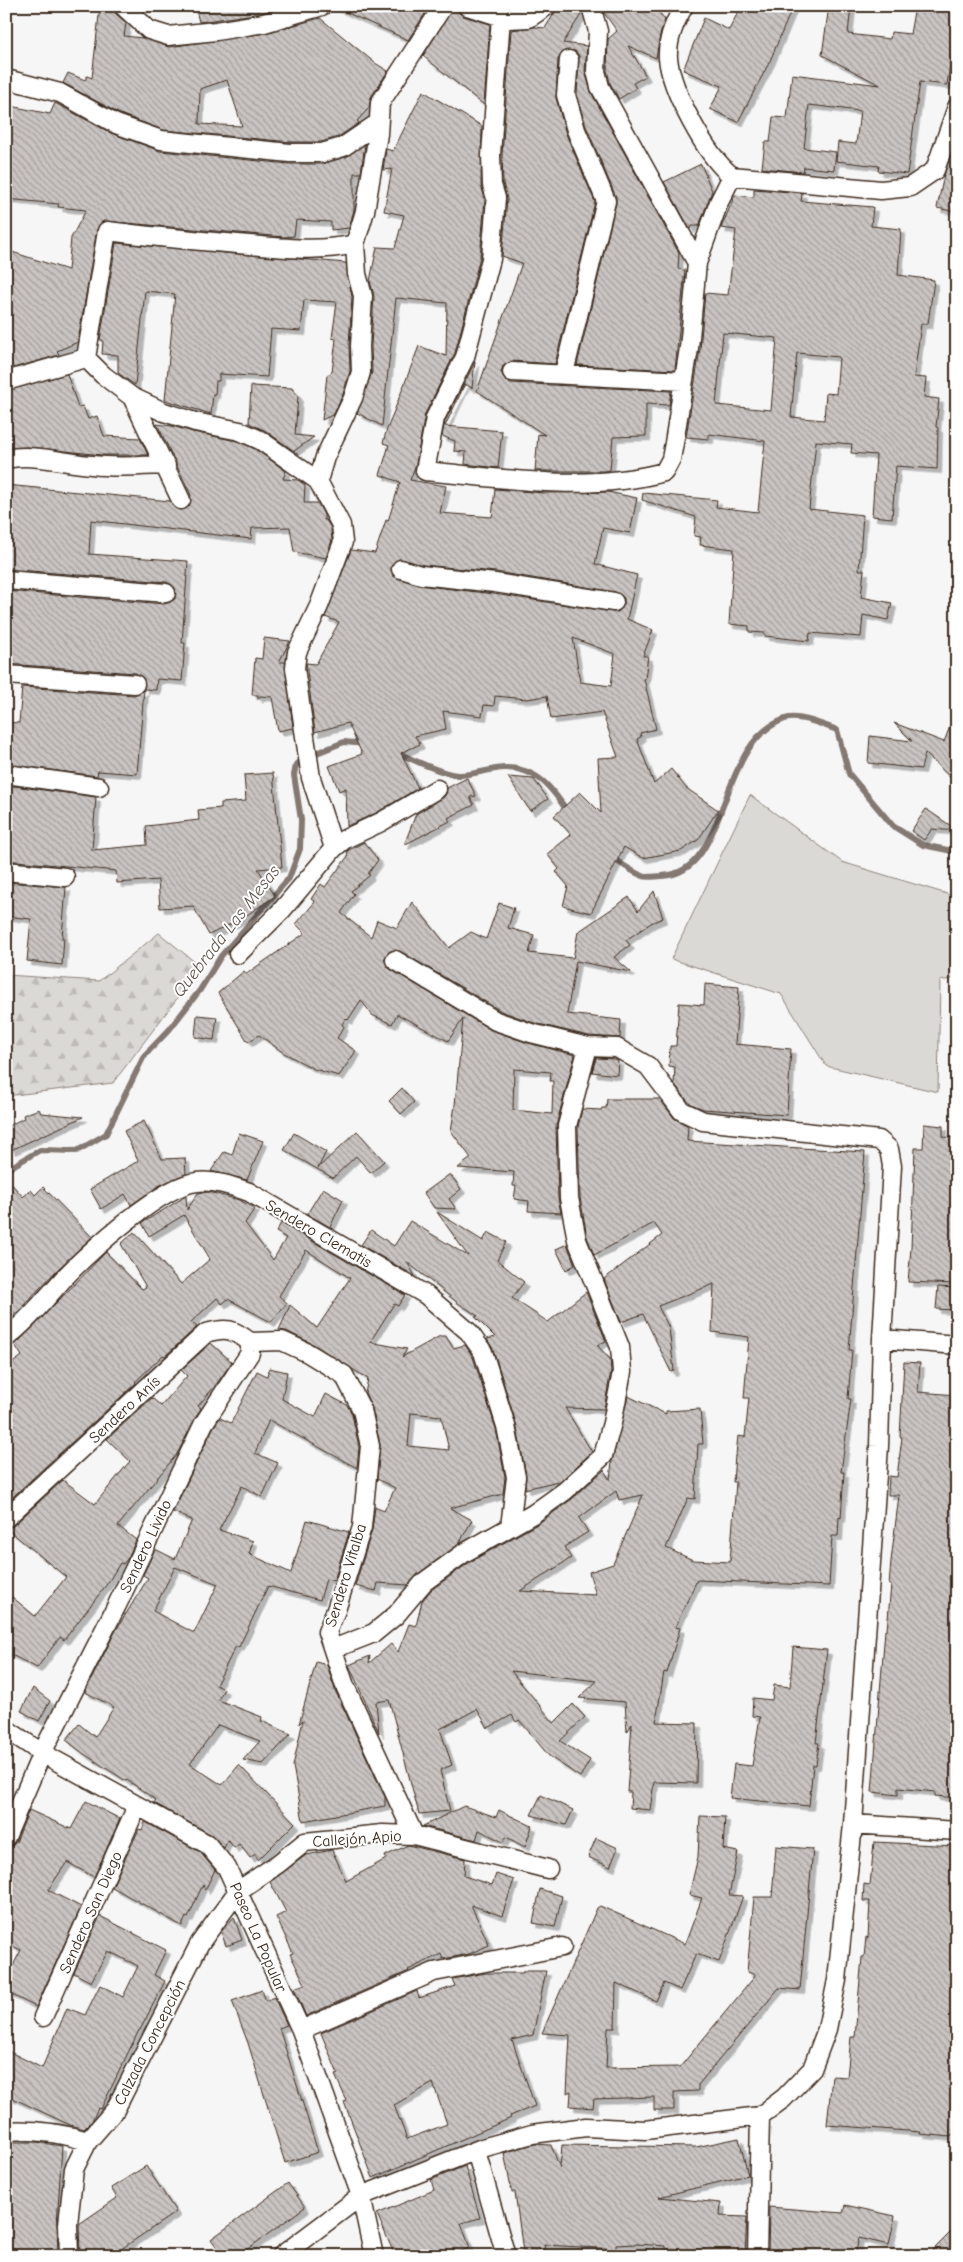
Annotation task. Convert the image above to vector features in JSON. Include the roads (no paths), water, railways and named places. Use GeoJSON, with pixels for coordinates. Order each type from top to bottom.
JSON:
{"type":"FeatureCollection","features":[{"type":"Feature","properties":{"kind":"street"},"geometry":{"type":"LineString","coordinates":[[123,6],[149,30],[168,36],[264,23],[322,6]]}},
{"type":"Feature","properties":{"kind":"street"},"geometry":{"type":"LineString","coordinates":[[318,481],[325,457],[353,398],[361,372],[360,346],[363,296],[357,274],[355,244],[365,211],[380,103],[443,6]]}},
{"type":"Feature","properties":{"kind":"street"},"geometry":{"type":"LineString","coordinates":[[467,6],[501,17],[529,18],[547,6]]}},
{"type":"Feature","properties":{"kind":"street"},"geometry":{"type":"LineString","coordinates":[[591,6],[598,32],[596,71],[600,87],[697,263]]}},
{"type":"Feature","properties":{"kind":"street"},"geometry":{"type":"LineString","coordinates":[[684,6],[669,40],[668,58],[678,94],[710,153],[732,176],[881,190],[910,187],[935,170],[957,107]]}},
{"type":"Feature","properties":{"kind":"street"},"geometry":{"type":"LineString","coordinates":[[501,17],[492,155],[492,185],[496,198],[491,259],[466,358],[435,418],[425,471],[502,478],[603,482],[626,480],[664,472],[671,459],[688,348],[697,263],[719,202],[732,176]]}},
{"type":"Feature","properties":{"kind":"street"},"geometry":{"type":"LineString","coordinates":[[564,374],[606,201],[576,130],[566,95],[569,60]]}},
{"type":"Feature","properties":{"kind":"street"},"geometry":{"type":"LineString","coordinates":[[6,79],[60,93],[116,124],[161,140],[290,152],[322,153],[343,147],[378,123]]}},
{"type":"Feature","properties":{"kind":"street"},"geometry":{"type":"LineString","coordinates":[[86,358],[107,231],[185,240],[305,249],[337,248],[355,244]]}},
{"type":"Feature","properties":{"kind":"street"},"geometry":{"type":"LineString","coordinates":[[6,381],[86,358]]}},
{"type":"Feature","properties":{"kind":"street"},"geometry":{"type":"LineString","coordinates":[[86,358],[103,375],[132,397],[164,412],[195,422],[240,432],[260,440],[318,481],[341,525],[343,542],[319,606],[297,652],[295,668],[311,778],[334,848]]}},
{"type":"Feature","properties":{"kind":"street"},"geometry":{"type":"LineString","coordinates":[[512,372],[683,381]]}},
{"type":"Feature","properties":{"kind":"street"},"geometry":{"type":"LineString","coordinates":[[132,397],[181,500]]}},
{"type":"Feature","properties":{"kind":"street"},"geometry":{"type":"LineString","coordinates":[[6,460],[15,457],[47,459],[117,467],[166,465]]}},
{"type":"Feature","properties":{"kind":"street"},"geometry":{"type":"LineString","coordinates":[[402,569],[421,575],[494,583],[614,602]]}},
{"type":"Feature","properties":{"kind":"street"},"geometry":{"type":"LineString","coordinates":[[6,580],[166,593]]}},
{"type":"Feature","properties":{"kind":"street"},"geometry":{"type":"LineString","coordinates":[[6,675],[135,684]]}},
{"type":"Feature","properties":{"kind":"street"},"geometry":{"type":"LineString","coordinates":[[6,774],[99,787]]}},
{"type":"Feature","properties":{"kind":"street"},"geometry":{"type":"LineString","coordinates":[[238,954],[282,910],[334,848],[345,839],[382,822],[437,789]]}},
{"type":"Feature","properties":{"kind":"street"},"geometry":{"type":"LineString","coordinates":[[6,870],[65,877]]}},
{"type":"Feature","properties":{"kind":"street"},"geometry":{"type":"LineString","coordinates":[[281,2256],[360,2196],[476,2151],[532,2134],[586,2127],[645,2130],[760,2116],[784,2098],[812,2068],[828,2029],[837,1980],[853,1824],[879,1446],[882,1338],[892,1166],[889,1149],[879,1140],[703,1121],[682,1112],[648,1066],[616,1048],[588,1047],[531,1033],[496,1021],[395,960]]}},
{"type":"Feature","properties":{"kind":"street"},"geometry":{"type":"LineString","coordinates":[[333,1650],[374,1634],[396,1616],[424,1582],[464,1553],[534,1514],[565,1491],[603,1456],[622,1372],[620,1348],[577,1240],[569,1198],[567,1126],[588,1047]]}},
{"type":"Feature","properties":{"kind":"street","name":"Sendero Clematis"},"geometry":{"type":"LineString","coordinates":[[6,1338],[67,1275],[134,1215],[166,1193],[195,1182],[220,1183],[249,1192],[426,1295],[469,1332],[483,1352],[506,1426],[516,1477],[510,1528]]}},
{"type":"Feature","properties":{"kind":"street","name":"Sendero Anís"},"geometry":{"type":"LineString","coordinates":[[6,1518],[206,1333],[221,1328],[236,1332],[250,1342]]}},
{"type":"Feature","properties":{"kind":"street"},"geometry":{"type":"LineString","coordinates":[[882,1338],[957,1345]]}},
{"type":"Feature","properties":{"kind":"street","name":"Sendero Vitalba"},"geometry":{"type":"LineString","coordinates":[[250,1342],[282,1341],[308,1353],[344,1375],[362,1410],[370,1446],[362,1527],[336,1610],[327,1632],[345,1686],[414,1835]]}},
{"type":"Feature","properties":{"kind":"street","name":"Sendero Livido"},"geometry":{"type":"LineString","coordinates":[[6,1838],[42,1753],[117,1605],[204,1423],[250,1353],[250,1342]]}},
{"type":"Feature","properties":{"kind":"street","name":"Paseo La Popular"},"geometry":{"type":"LineString","coordinates":[[6,1728],[42,1753],[208,1844],[227,1868],[300,2030],[360,2196],[374,2256]]}},
{"type":"Feature","properties":{"kind":"street","name":"Sendero San Diego"},"geometry":{"type":"LineString","coordinates":[[43,2017],[137,1806]]}},
{"type":"Feature","properties":{"kind":"street"},"geometry":{"type":"LineString","coordinates":[[853,1824],[957,1831]]}},
{"type":"Feature","properties":{"kind":"street","name":"Callejón Apio"},"geometry":{"type":"LineString","coordinates":[[238,1891],[279,1863],[305,1842],[382,1834],[414,1835],[548,1869]]}},
{"type":"Feature","properties":{"kind":"street","name":"Calzada Concepción"},"geometry":{"type":"LineString","coordinates":[[70,2256],[68,2224],[74,2169],[88,2141],[116,2110],[200,1943],[238,1891]]}},
{"type":"Feature","properties":{"kind":"street"},"geometry":{"type":"LineString","coordinates":[[300,2030],[434,1972],[562,1947]]}},
{"type":"Feature","properties":{"kind":"street"},"geometry":{"type":"LineString","coordinates":[[757,2256],[760,2116]]}},
{"type":"Feature","properties":{"kind":"street"},"geometry":{"type":"LineString","coordinates":[[6,2131],[30,2129],[52,2132],[88,2141]]}},
{"type":"Feature","properties":{"kind":"street"},"geometry":{"type":"LineString","coordinates":[[476,2151],[506,2256]]}},
{"type":"Feature","properties":{"kind":"waterway","name":"Quebrada Las Mesas"},"geometry":{"type":"LineString","coordinates":[[610,856],[630,870],[645,877],[662,876],[684,869],[700,854],[713,831],[746,753],[762,733],[785,719],[791,718],[811,721],[837,730],[849,774],[893,826],[923,845],[957,852]]}},
{"type":"Feature","properties":{"kind":"waterway","name":"Quebrada Las Mesas"},"geometry":{"type":"LineString","coordinates":[[6,1170],[40,1150],[77,1151],[106,1134],[144,1056],[169,1030],[200,990],[221,956],[289,878],[300,849],[301,820],[294,775],[296,765],[307,757],[344,742],[365,744]]}},
{"type":"Feature","properties":{"kind":"waterway","name":"Quebrada Las Mesas"},"geometry":{"type":"LineString","coordinates":[[394,751],[426,766],[452,774],[465,775],[504,768],[526,771],[543,781],[557,796],[569,814]]}}]}
